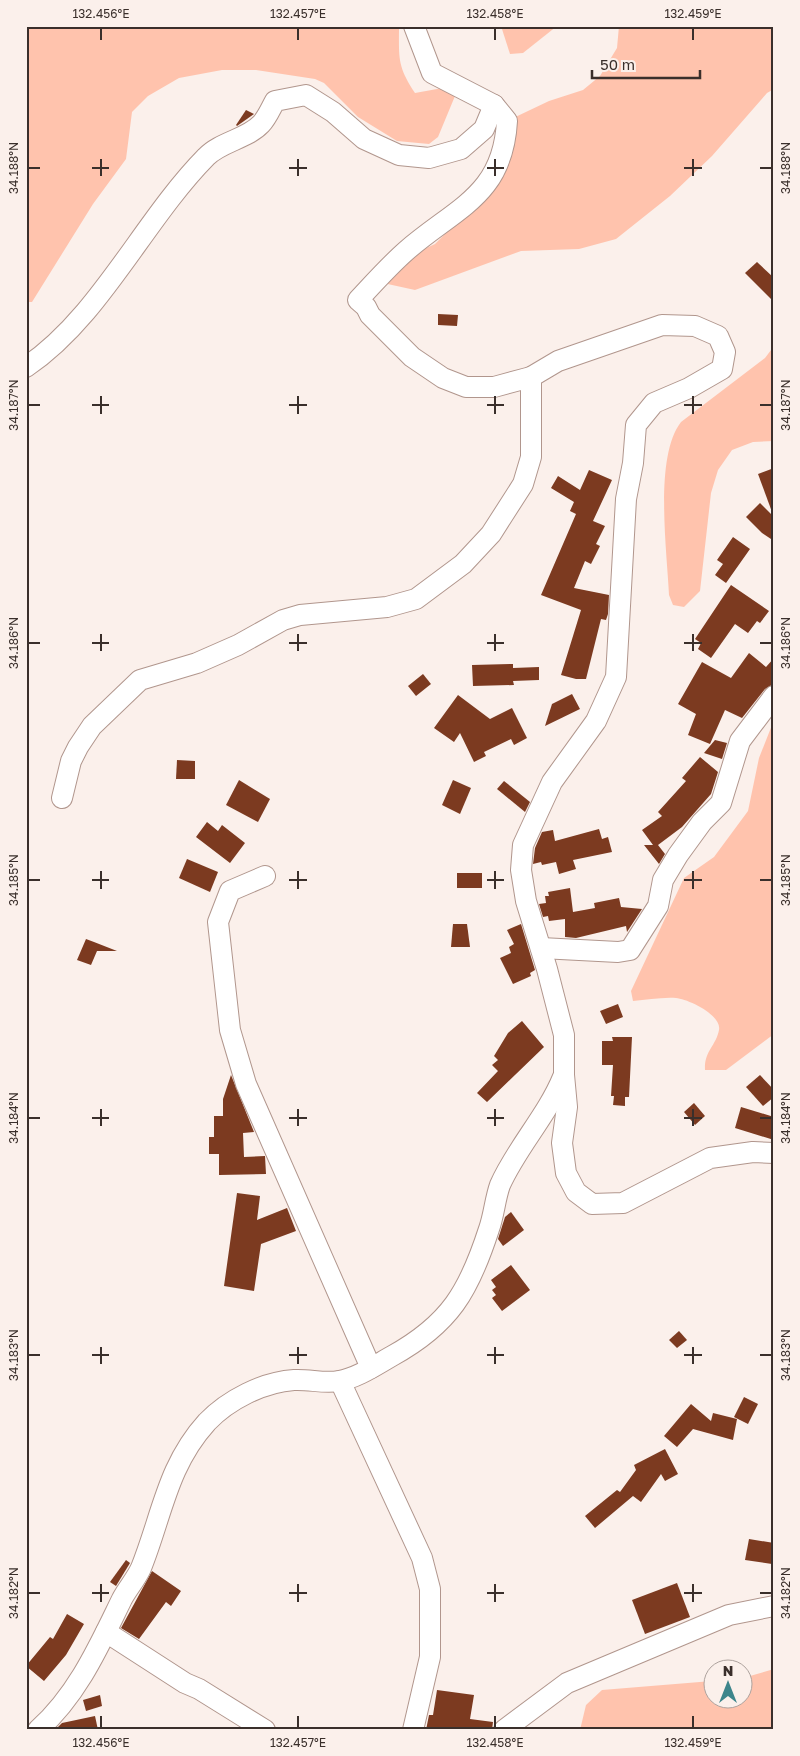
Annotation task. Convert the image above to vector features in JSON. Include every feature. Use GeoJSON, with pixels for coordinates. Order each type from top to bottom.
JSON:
{"type":"FeatureCollection","features":[{"type":"Feature","properties":{"kind":"street"},"geometry":{"type":"LineString","coordinates":[[414,26],[432,73],[494,105],[507,121],[506,145],[497,169],[485,186],[456,213],[406,251],[358,300],[412,357],[443,378],[466,387],[494,387],[532,377],[558,361],[662,324],[695,326],[718,336],[724,352],[722,368],[689,388],[654,403],[636,425],[633,463],[626,499],[616,677],[596,720],[552,782],[523,845],[522,878],[526,901],[541,948],[564,1035],[564,1075],[567,1107],[562,1143],[566,1173],[576,1192],[592,1204],[623,1203],[710,1158],[753,1152],[774,1153]]}},
{"type":"Feature","properties":{"kind":"street"},"geometry":{"type":"LineString","coordinates":[[26,367],[63,337],[97,296],[172,194],[208,155],[261,124],[275,101],[306,95],[333,112],[364,139],[399,155],[429,158],[461,148],[484,129],[494,105]]}},
{"type":"Feature","properties":{"kind":"street"},"geometry":{"type":"LineString","coordinates":[[62,798],[71,761],[78,747],[92,726],[140,680],[197,663],[238,645],[282,620],[300,615],[387,607],[416,599],[463,564],[491,534],[523,484],[532,457],[532,377]]}},
{"type":"Feature","properties":{"kind":"street"},"geometry":{"type":"LineString","coordinates":[[541,948],[618,952],[630,950],[658,906],[662,880],[702,822],[721,803],[740,741],[774,696]]}},
{"type":"Feature","properties":{"kind":"street"},"geometry":{"type":"LineString","coordinates":[[265,876],[230,891],[218,922],[230,1030],[246,1084],[371,1368]]}},
{"type":"Feature","properties":{"kind":"street"},"geometry":{"type":"LineString","coordinates":[[38,1730],[57,1713],[87,1670],[125,1594],[140,1570],[172,1475],[189,1446],[208,1422],[232,1402],[257,1390],[293,1380],[340,1381],[371,1368],[407,1348],[439,1324],[458,1301],[471,1278],[490,1228],[500,1187],[516,1155],[556,1095],[564,1075]]}},
{"type":"Feature","properties":{"kind":"street"},"geometry":{"type":"LineString","coordinates":[[340,1381],[422,1558],[430,1589],[430,1657],[413,1730]]}},
{"type":"Feature","properties":{"kind":"street"},"geometry":{"type":"LineString","coordinates":[[504,1730],[567,1683],[729,1615],[774,1606]]}},
{"type":"Feature","properties":{"kind":"street"},"geometry":{"type":"LineString","coordinates":[[106,1632],[185,1683],[199,1688],[265,1730]]}},
{"type":"Feature","properties":{"kind":"shaded area"},"geometry":{"type":"Polygon","coordinates":[[[26,26],[399,26],[400,61],[405,76],[415,93],[448,87],[455,96],[438,137],[429,144],[397,141],[358,117],[324,83],[315,79],[256,70],[222,70],[179,78],[148,96],[132,112],[126,159],[93,204],[32,302],[26,302],[26,26]]]}},
{"type":"Feature","properties":{"kind":"shaded area"},"geometry":{"type":"Polygon","coordinates":[[[501,26],[557,26],[523,53],[510,54],[501,26]]]}},
{"type":"Feature","properties":{"kind":"shaded area"},"geometry":{"type":"Polygon","coordinates":[[[619,26],[774,26],[774,89],[767,93],[712,156],[670,196],[616,239],[579,249],[521,251],[415,290],[383,283],[392,264],[435,244],[476,203],[507,121],[549,101],[583,90],[600,76],[617,48],[619,26]]]}},
{"type":"Feature","properties":{"kind":"shaded area"},"geometry":{"type":"Polygon","coordinates":[[[774,346],[774,441],[753,442],[732,450],[718,470],[711,493],[700,591],[684,607],[673,605],[669,595],[664,505],[667,457],[673,438],[681,422],[765,358],[774,346]]]}},
{"type":"Feature","properties":{"kind":"shaded area"},"geometry":{"type":"Polygon","coordinates":[[[774,720],[774,1034],[726,1070],[705,1070],[706,1058],[719,1030],[719,1024],[715,1019],[703,1009],[681,999],[665,998],[633,1001],[631,991],[684,878],[714,857],[748,811],[759,758],[774,720]]]}},
{"type":"Feature","properties":{"kind":"shaded area"},"geometry":{"type":"Polygon","coordinates":[[[774,1669],[774,1730],[580,1730],[586,1705],[602,1690],[702,1682],[702,1708],[752,1708],[752,1675],[774,1669]]]}},
{"type":"Feature","properties":{"kind":"building"},"geometry":{"type":"Polygon","coordinates":[[[246,110],[254,114],[237,126],[236,125],[246,110]]]}},
{"type":"Feature","properties":{"kind":"building"},"geometry":{"type":"Polygon","coordinates":[[[757,262],[774,278],[774,302],[745,273],[757,262]]]}},
{"type":"Feature","properties":{"kind":"building"},"geometry":{"type":"Polygon","coordinates":[[[438,314],[458,315],[457,326],[438,325],[438,314]]]}},
{"type":"Feature","properties":{"kind":"building"},"geometry":{"type":"Polygon","coordinates":[[[774,468],[774,512],[772,512],[758,474],[774,468]]]}},
{"type":"Feature","properties":{"kind":"building"},"geometry":{"type":"Polygon","coordinates":[[[589,470],[612,480],[593,521],[605,526],[596,544],[600,546],[591,564],[585,561],[574,588],[609,595],[608,614],[606,620],[601,619],[586,679],[576,679],[561,675],[581,610],[541,595],[576,514],[570,511],[574,502],[551,488],[558,476],[580,490],[589,470]]]}},
{"type":"Feature","properties":{"kind":"building"},"geometry":{"type":"Polygon","coordinates":[[[760,503],[774,517],[774,541],[762,533],[746,517],[760,503]]]}},
{"type":"Feature","properties":{"kind":"building"},"geometry":{"type":"Polygon","coordinates":[[[733,537],[750,549],[726,583],[715,575],[723,564],[717,560],[733,537]]]}},
{"type":"Feature","properties":{"kind":"building"},"geometry":{"type":"Polygon","coordinates":[[[731,585],[769,611],[760,623],[757,621],[748,633],[735,624],[711,658],[698,649],[701,643],[695,639],[731,585]]]}},
{"type":"Feature","properties":{"kind":"building"},"geometry":{"type":"Polygon","coordinates":[[[749,653],[766,667],[774,658],[774,684],[765,689],[742,718],[725,710],[710,744],[688,735],[696,714],[678,704],[702,662],[731,678],[749,653]]]}},
{"type":"Feature","properties":{"kind":"building"},"geometry":{"type":"Polygon","coordinates":[[[513,664],[513,668],[539,667],[539,680],[513,681],[514,685],[473,686],[472,665],[513,664]]]}},
{"type":"Feature","properties":{"kind":"building"},"geometry":{"type":"Polygon","coordinates":[[[423,674],[431,684],[416,696],[408,686],[423,674]]]}},
{"type":"Feature","properties":{"kind":"building"},"geometry":{"type":"Polygon","coordinates":[[[572,694],[580,709],[545,726],[552,704],[572,694]]]}},
{"type":"Feature","properties":{"kind":"building"},"geometry":{"type":"Polygon","coordinates":[[[458,695],[490,719],[512,708],[527,738],[514,745],[511,739],[484,752],[486,756],[474,762],[460,733],[454,742],[434,728],[458,695]]]}},
{"type":"Feature","properties":{"kind":"building"},"geometry":{"type":"Polygon","coordinates":[[[715,740],[727,743],[722,759],[704,753],[715,740]]]}},
{"type":"Feature","properties":{"kind":"building"},"geometry":{"type":"Polygon","coordinates":[[[700,757],[718,772],[711,794],[682,827],[658,845],[665,854],[659,864],[644,845],[653,845],[642,830],[662,816],[658,812],[686,781],[682,778],[700,757]]]}},
{"type":"Feature","properties":{"kind":"building"},"geometry":{"type":"Polygon","coordinates":[[[177,760],[195,761],[195,779],[176,779],[177,760]]]}},
{"type":"Feature","properties":{"kind":"building"},"geometry":{"type":"Polygon","coordinates":[[[239,780],[270,799],[258,822],[226,805],[239,780]]]}},
{"type":"Feature","properties":{"kind":"building"},"geometry":{"type":"Polygon","coordinates":[[[453,780],[471,788],[460,814],[442,805],[453,780]]]}},
{"type":"Feature","properties":{"kind":"building"},"geometry":{"type":"Polygon","coordinates":[[[504,781],[530,802],[525,812],[497,789],[504,781]]]}},
{"type":"Feature","properties":{"kind":"building"},"geometry":{"type":"Polygon","coordinates":[[[207,822],[218,831],[222,825],[245,843],[230,863],[196,837],[207,822]]]}},
{"type":"Feature","properties":{"kind":"building"},"geometry":{"type":"Polygon","coordinates":[[[599,829],[602,839],[608,837],[612,852],[573,860],[576,869],[559,874],[556,862],[542,865],[541,862],[533,864],[535,848],[542,832],[553,830],[555,841],[599,829]]]}},
{"type":"Feature","properties":{"kind":"building"},"geometry":{"type":"Polygon","coordinates":[[[187,859],[218,872],[210,892],[179,878],[187,859]]]}},
{"type":"Feature","properties":{"kind":"building"},"geometry":{"type":"Polygon","coordinates":[[[457,873],[482,873],[482,888],[457,888],[457,873]]]}},
{"type":"Feature","properties":{"kind":"building"},"geometry":{"type":"Polygon","coordinates":[[[570,888],[573,912],[595,908],[594,903],[619,898],[621,907],[642,909],[627,932],[626,926],[576,938],[565,937],[565,919],[549,921],[548,916],[543,917],[539,904],[546,903],[545,896],[549,896],[548,892],[570,888]]]}},
{"type":"Feature","properties":{"kind":"building"},"geometry":{"type":"Polygon","coordinates":[[[453,924],[467,924],[470,947],[451,947],[453,924]]]}},
{"type":"Feature","properties":{"kind":"building"},"geometry":{"type":"Polygon","coordinates":[[[521,924],[535,970],[530,973],[531,976],[513,984],[500,958],[511,953],[509,947],[514,944],[507,930],[521,924]]]}},
{"type":"Feature","properties":{"kind":"building"},"geometry":{"type":"Polygon","coordinates":[[[86,939],[117,951],[97,951],[91,965],[77,960],[86,939]]]}},
{"type":"Feature","properties":{"kind":"building"},"geometry":{"type":"Polygon","coordinates":[[[618,1004],[623,1017],[606,1024],[600,1011],[618,1004]]]}},
{"type":"Feature","properties":{"kind":"building"},"geometry":{"type":"Polygon","coordinates":[[[522,1021],[544,1047],[487,1102],[477,1093],[498,1071],[492,1065],[498,1060],[494,1056],[508,1033],[522,1021]]]}},
{"type":"Feature","properties":{"kind":"building"},"geometry":{"type":"Polygon","coordinates":[[[612,1037],[632,1037],[629,1097],[625,1097],[625,1106],[613,1105],[614,1096],[611,1096],[613,1065],[602,1065],[602,1041],[613,1041],[612,1037]]]}},
{"type":"Feature","properties":{"kind":"building"},"geometry":{"type":"Polygon","coordinates":[[[231,1075],[254,1132],[243,1133],[244,1157],[265,1156],[266,1174],[219,1175],[219,1154],[209,1154],[209,1137],[214,1137],[214,1116],[223,1116],[223,1099],[231,1075]]]}},
{"type":"Feature","properties":{"kind":"building"},"geometry":{"type":"Polygon","coordinates":[[[760,1075],[774,1090],[774,1097],[763,1106],[746,1087],[760,1075]]]}},
{"type":"Feature","properties":{"kind":"building"},"geometry":{"type":"Polygon","coordinates":[[[694,1103],[705,1116],[695,1125],[684,1112],[694,1103]]]}},
{"type":"Feature","properties":{"kind":"building"},"geometry":{"type":"Polygon","coordinates":[[[741,1107],[774,1117],[774,1140],[735,1128],[741,1107]]]}},
{"type":"Feature","properties":{"kind":"building"},"geometry":{"type":"Polygon","coordinates":[[[237,1193],[260,1196],[257,1220],[287,1208],[296,1231],[261,1244],[254,1291],[224,1286],[237,1193]]]}},
{"type":"Feature","properties":{"kind":"building"},"geometry":{"type":"Polygon","coordinates":[[[511,1212],[524,1230],[503,1246],[498,1239],[505,1217],[511,1212]]]}},
{"type":"Feature","properties":{"kind":"building"},"geometry":{"type":"Polygon","coordinates":[[[511,1265],[530,1290],[502,1311],[492,1298],[496,1295],[492,1290],[496,1287],[491,1280],[511,1265]]]}},
{"type":"Feature","properties":{"kind":"building"},"geometry":{"type":"Polygon","coordinates":[[[679,1331],[687,1340],[677,1348],[669,1340],[679,1331]]]}},
{"type":"Feature","properties":{"kind":"building"},"geometry":{"type":"Polygon","coordinates":[[[744,1397],[758,1404],[748,1424],[734,1417],[744,1397]]]}},
{"type":"Feature","properties":{"kind":"building"},"geometry":{"type":"Polygon","coordinates":[[[691,1404],[711,1421],[713,1413],[737,1419],[733,1440],[693,1429],[677,1447],[664,1436],[691,1404]]]}},
{"type":"Feature","properties":{"kind":"building"},"geometry":{"type":"Polygon","coordinates":[[[665,1449],[678,1474],[665,1481],[661,1474],[641,1502],[633,1496],[595,1528],[585,1516],[617,1490],[620,1492],[636,1470],[634,1465],[665,1449]]]}},
{"type":"Feature","properties":{"kind":"building"},"geometry":{"type":"Polygon","coordinates":[[[749,1539],[774,1543],[772,1564],[745,1560],[749,1539]]]}},
{"type":"Feature","properties":{"kind":"building"},"geometry":{"type":"Polygon","coordinates":[[[126,1560],[130,1563],[116,1586],[110,1582],[126,1560]]]}},
{"type":"Feature","properties":{"kind":"building"},"geometry":{"type":"Polygon","coordinates":[[[152,1571],[181,1591],[171,1606],[166,1602],[139,1639],[121,1628],[152,1571]]]}},
{"type":"Feature","properties":{"kind":"building"},"geometry":{"type":"Polygon","coordinates":[[[677,1583],[690,1617],[645,1634],[632,1600],[677,1583]]]}},
{"type":"Feature","properties":{"kind":"building"},"geometry":{"type":"Polygon","coordinates":[[[67,1614],[84,1624],[66,1655],[44,1681],[26,1666],[50,1637],[53,1639],[67,1614]]]}},
{"type":"Feature","properties":{"kind":"building"},"geometry":{"type":"Polygon","coordinates":[[[437,1690],[474,1695],[470,1719],[493,1722],[492,1730],[426,1730],[429,1715],[433,1715],[437,1690]]]}},
{"type":"Feature","properties":{"kind":"building"},"geometry":{"type":"Polygon","coordinates":[[[100,1695],[102,1706],[86,1711],[83,1700],[100,1695]]]}},
{"type":"Feature","properties":{"kind":"building"},"geometry":{"type":"Polygon","coordinates":[[[95,1716],[98,1730],[55,1730],[62,1723],[95,1716]]]}}]}
